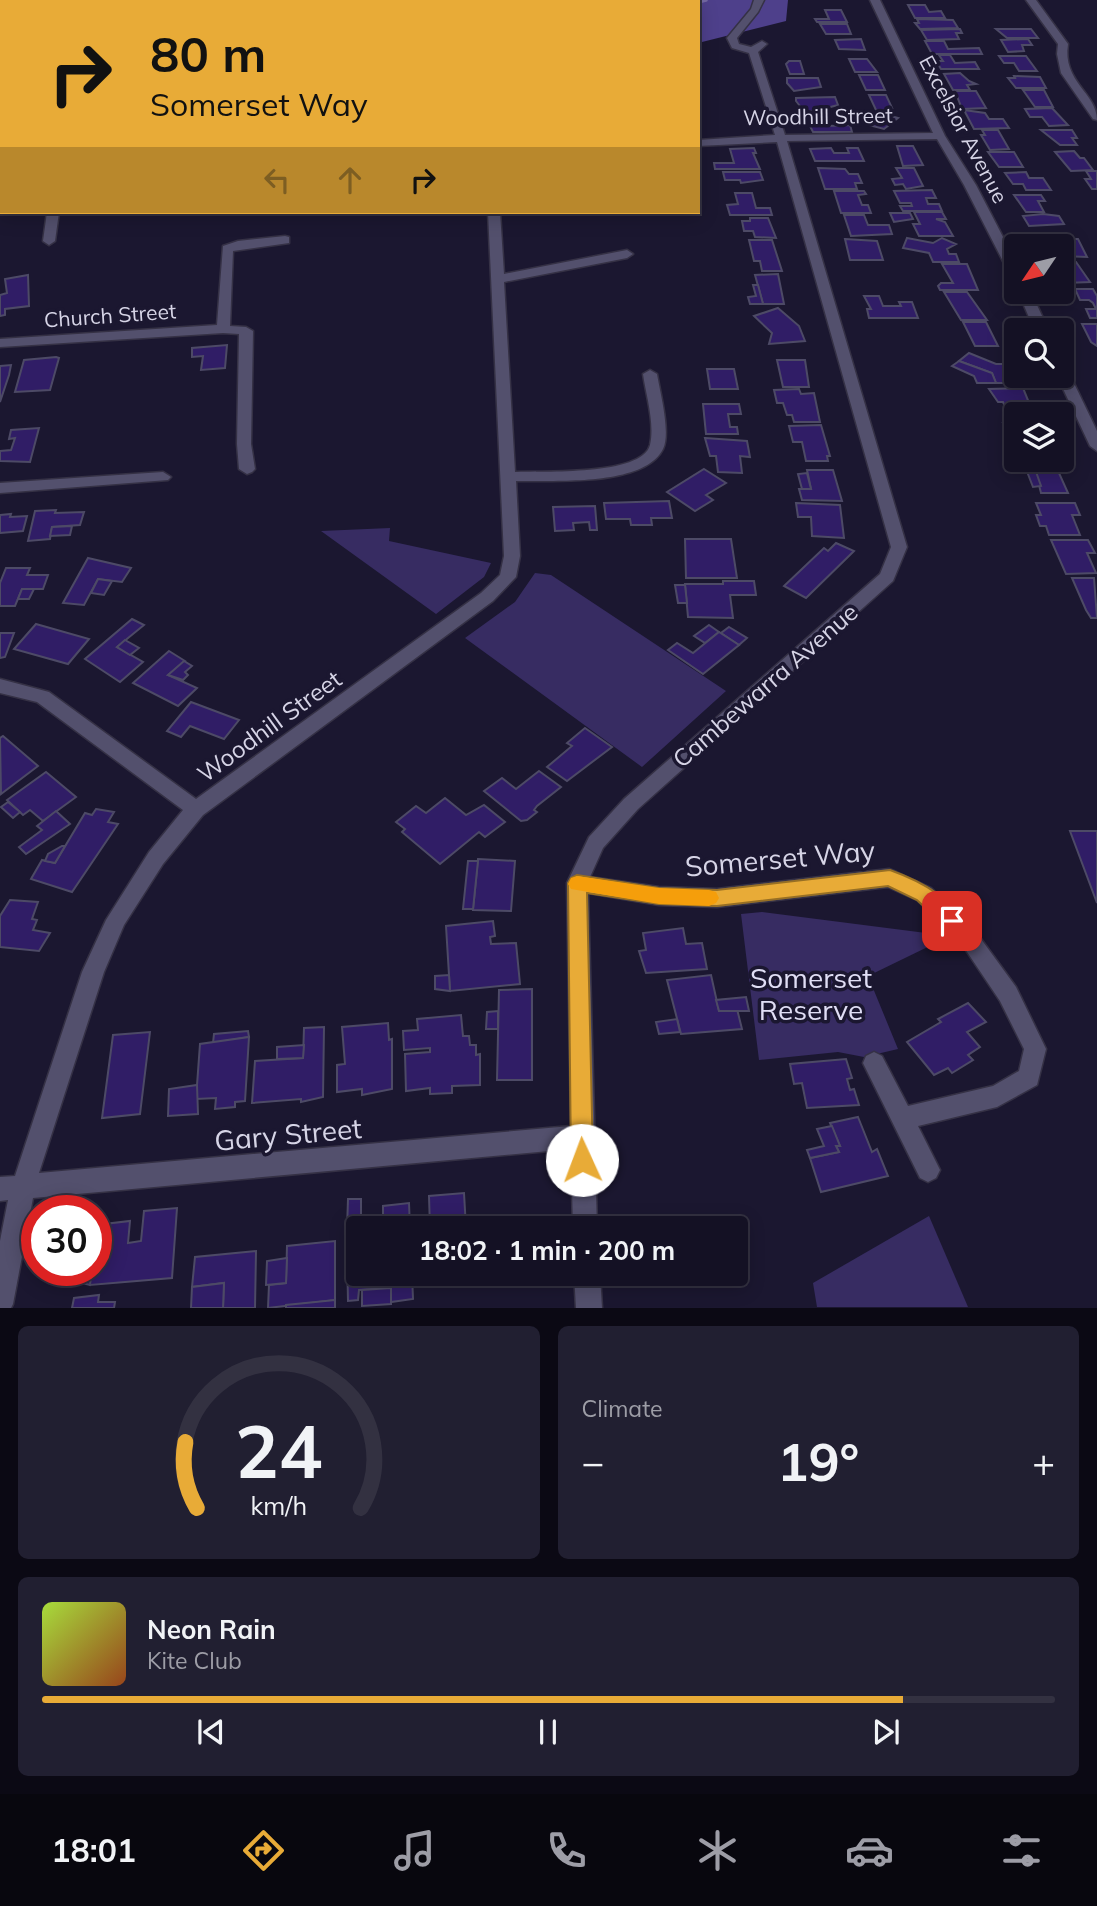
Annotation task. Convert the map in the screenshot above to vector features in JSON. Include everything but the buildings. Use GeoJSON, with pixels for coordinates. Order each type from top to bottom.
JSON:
{"type":"FeatureCollection","features":[{"type":"Feature","properties":{"kind":"street","name":"Cambewarra Avenue"},"geometry":{"type":"LineString","coordinates":[[584,1216],[577,883],[596,843],[631,804],[887,577],[899,547],[757,48],[735,46],[732,38],[755,10],[759,0]]}},
{"type":"Feature","properties":{"kind":"street","name":"Excelsior Avenue"},"geometry":{"type":"LineString","coordinates":[[875,0],[940,136],[970,185],[1004,252]]}},
{"type":"Feature","properties":{"kind":"street"},"geometry":{"type":"LineString","coordinates":[[1031,0],[1063,44],[1061,50],[1066,73],[1096,114]]}},
{"type":"Feature","properties":{"kind":"street","name":"Woodhill Street"},"geometry":{"type":"LineString","coordinates":[[700,143],[781,138],[940,136]]}},
{"type":"Feature","properties":{"kind":"street"},"geometry":{"type":"LineString","coordinates":[[49,241],[53,214]]}},
{"type":"Feature","properties":{"kind":"street","name":"Woodhill Street"},"geometry":{"type":"LineString","coordinates":[[0,1304],[12,1188],[93,972],[116,920],[156,859],[196,809],[457,620],[508,577],[512,556],[494,214]]}},
{"type":"Feature","properties":{"kind":"street"},"geometry":{"type":"LineString","coordinates":[[247,469],[244,444],[247,334],[240,330],[223,329],[227,249],[238,245],[285,240]]}},
{"type":"Feature","properties":{"kind":"street"},"geometry":{"type":"LineString","coordinates":[[498,279],[627,254]]}},
{"type":"Feature","properties":{"kind":"street","name":"Church Street"},"geometry":{"type":"LineString","coordinates":[[0,343],[223,329]]}},
{"type":"Feature","properties":{"kind":"street"},"geometry":{"type":"LineString","coordinates":[[507,478],[618,472],[646,461],[657,447],[657,416],[650,374]]}},
{"type":"Feature","properties":{"kind":"street"},"geometry":{"type":"LineString","coordinates":[[1069,388],[1097,446]]}},
{"type":"Feature","properties":{"kind":"street"},"geometry":{"type":"LineString","coordinates":[[0,488],[163,477]]}},
{"type":"Feature","properties":{"kind":"street"},"geometry":{"type":"LineString","coordinates":[[0,686],[43,696],[196,809]]}},
{"type":"Feature","properties":{"kind":"street","name":"Somerset Way"},"geometry":{"type":"LineString","coordinates":[[577,883],[659,896],[717,898],[890,878],[924,894],[965,934],[1008,994],[1035,1049],[1029,1077],[997,1096],[903,1118]]}},
{"type":"Feature","properties":{"kind":"street"},"geometry":{"type":"LineString","coordinates":[[874,1063],[928,1170]]}},
{"type":"Feature","properties":{"kind":"street","name":"Gary Street"},"geometry":{"type":"LineString","coordinates":[[12,1188],[581,1137]]}},
{"type":"Feature","properties":{"kind":"street"},"geometry":{"type":"LineString","coordinates":[[588,1286],[589,1307]]}},
{"type":"Feature","properties":{"kind":"green space"},"geometry":{"type":"Polygon","coordinates":[[[390,528],[389,541],[491,563],[484,577],[436,614],[321,531],[390,528]]]}},
{"type":"Feature","properties":{"kind":"green space"},"geometry":{"type":"Polygon","coordinates":[[[535,573],[551,575],[726,691],[642,767],[465,638],[515,602],[535,573]]]}},
{"type":"Feature","properties":{"kind":"green space","name":"Somerset Reserve"},"geometry":{"type":"Polygon","coordinates":[[[762,912],[926,933],[942,940],[868,976],[898,1049],[864,1057],[838,1052],[759,1060],[741,914],[762,912]]]}},
{"type":"Feature","properties":{"kind":"green space"},"geometry":{"type":"Polygon","coordinates":[[[929,1216],[968,1307],[817,1307],[813,1283],[929,1216]]]}},
{"type":"Feature","properties":{"kind":"shaded area"},"geometry":{"type":"Polygon","coordinates":[[[700,0],[788,0],[786,21],[700,42],[700,0]]]}},
{"type":"Feature","properties":{"kind":"waterway"},"geometry":{"type":"LineString","coordinates":[[700,2],[706,0]]}},
{"type":"Feature","properties":{"kind":"slow traffic"},"geometry":{"type":"LineString","coordinates":[[577,884],[659,896],[709,898]]}},
{"type":"Feature","properties":{"kind":"route"},"geometry":{"type":"LineString","coordinates":[[582,1160],[577,883],[659,896],[717,898],[755,896],[890,878],[924,894],[952,921]]}}]}
